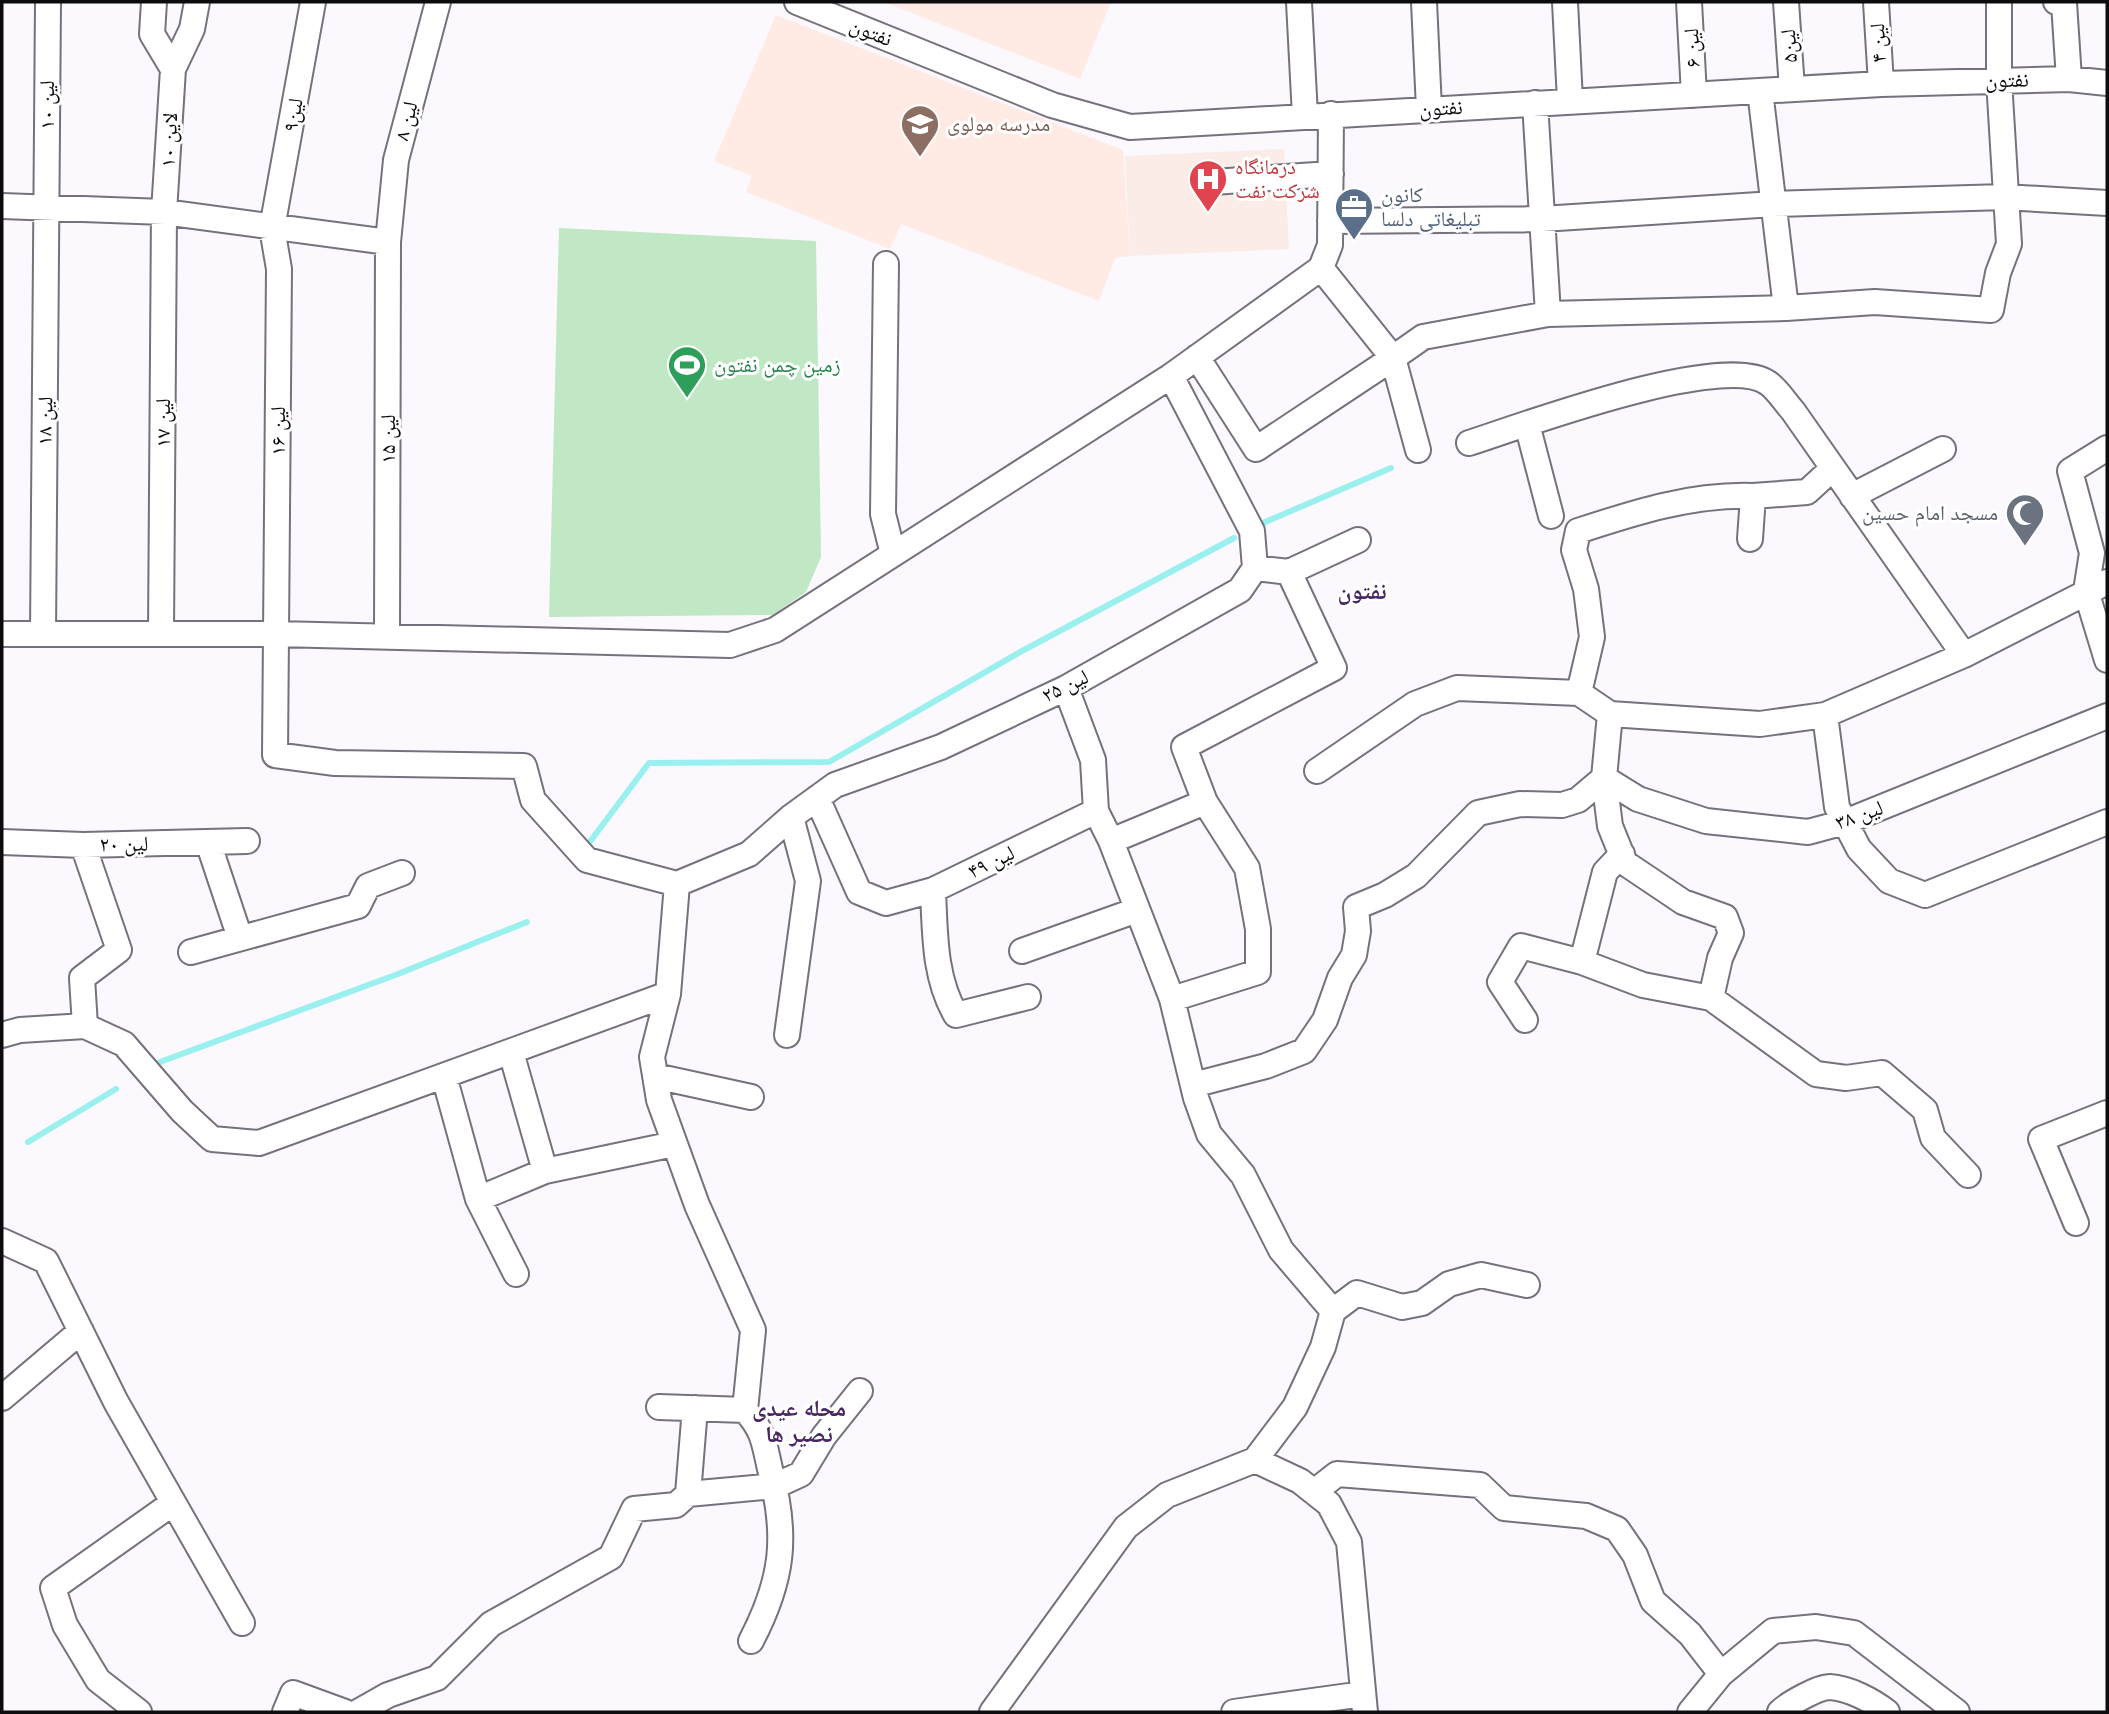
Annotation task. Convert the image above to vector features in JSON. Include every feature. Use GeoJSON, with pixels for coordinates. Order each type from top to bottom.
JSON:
{"type":"FeatureCollection","features":[{"type":"Feature","properties":{"kind":"street","name":"لین ۱۰"},"geometry":{"type":"LineString","coordinates":[[47,208],[48,2]]}},
{"type":"Feature","properties":{"kind":"street"},"geometry":{"type":"LineString","coordinates":[[154,2],[152,34],[173,69]]}},
{"type":"Feature","properties":{"kind":"street"},"geometry":{"type":"LineString","coordinates":[[173,69],[192,29],[197,2]]}},
{"type":"Feature","properties":{"kind":"street","name":"لین۹"},"geometry":{"type":"LineString","coordinates":[[272,228],[313,2]]}},
{"type":"Feature","properties":{"kind":"street","name":"لین ۸"},"geometry":{"type":"LineString","coordinates":[[388,242],[396,160],[438,2]]}},
{"type":"Feature","properties":{"kind":"street","name":"نفتون"},"geometry":{"type":"LineString","coordinates":[[797,2],[1052,105],[1130,127],[1791,89],[1998,80],[2069,79],[2107,83]]}},
{"type":"Feature","properties":{"kind":"street"},"geometry":{"type":"LineString","coordinates":[[1299,2],[1305,116]]}},
{"type":"Feature","properties":{"kind":"street"},"geometry":{"type":"LineString","coordinates":[[1424,2],[1429,109]]}},
{"type":"Feature","properties":{"kind":"street"},"geometry":{"type":"LineString","coordinates":[[1565,2],[1570,101]]}},
{"type":"Feature","properties":{"kind":"street","name":"لین ۶"},"geometry":{"type":"LineString","coordinates":[[1689,2],[1694,94]]}},
{"type":"Feature","properties":{"kind":"street","name":"لین۵"},"geometry":{"type":"LineString","coordinates":[[1786,2],[1791,89]]}},
{"type":"Feature","properties":{"kind":"street","name":"لین ۴"},"geometry":{"type":"LineString","coordinates":[[1876,2],[1881,85]]}},
{"type":"Feature","properties":{"kind":"street"},"geometry":{"type":"LineString","coordinates":[[1197,357],[1256,449],[1423,337],[1548,314],[1786,308],[1875,302],[1991,310],[1998,273],[2009,244],[1998,80],[1999,2]]}},
{"type":"Feature","properties":{"kind":"street"},"geometry":{"type":"LineString","coordinates":[[2056,2],[2064,3],[2069,79]]}},
{"type":"Feature","properties":{"kind":"street","name":"لاین ۱۰"},"geometry":{"type":"LineString","coordinates":[[164,212],[173,69]]}},
{"type":"Feature","properties":{"kind":"street"},"geometry":{"type":"LineString","coordinates":[[1760,91],[1786,308]]}},
{"type":"Feature","properties":{"kind":"street"},"geometry":{"type":"LineString","coordinates":[[1535,103],[1548,314]]}},
{"type":"Feature","properties":{"kind":"street"},"geometry":{"type":"LineString","coordinates":[[2,634],[277,634],[730,645],[775,631],[1171,376],[1321,268],[1330,245],[1331,114]]}},
{"type":"Feature","properties":{"kind":"street"},"geometry":{"type":"LineString","coordinates":[[1213,182],[1331,174]]}},
{"type":"Feature","properties":{"kind":"street"},"geometry":{"type":"LineString","coordinates":[[1330,221],[1542,219],[1774,204],[2004,197],[2107,203]]}},
{"type":"Feature","properties":{"kind":"street"},"geometry":{"type":"LineString","coordinates":[[2,206],[164,212],[388,242]]}},
{"type":"Feature","properties":{"kind":"street","name":"لین ۱۸"},"geometry":{"type":"LineString","coordinates":[[43,634],[47,208]]}},
{"type":"Feature","properties":{"kind":"street","name":"لین ۱۷"},"geometry":{"type":"LineString","coordinates":[[161,634],[164,212]]}},
{"type":"Feature","properties":{"kind":"street","name":"لین ۱۶"},"geometry":{"type":"LineString","coordinates":[[272,228],[279,269],[275,755],[335,763],[524,766],[533,800],[587,860],[677,884]]}},
{"type":"Feature","properties":{"kind":"street","name":"لین ۱۵"},"geometry":{"type":"LineString","coordinates":[[387,636],[388,242]]}},
{"type":"Feature","properties":{"kind":"street"},"geometry":{"type":"LineString","coordinates":[[886,264],[883,514],[893,555]]}},
{"type":"Feature","properties":{"kind":"street"},"geometry":{"type":"LineString","coordinates":[[1321,268],[1393,358],[1418,450]]}},
{"type":"Feature","properties":{"kind":"street"},"geometry":{"type":"LineString","coordinates":[[1469,443],[1632,389],[1730,374],[1767,382],[1793,411],[1964,655]]}},
{"type":"Feature","properties":{"kind":"street"},"geometry":{"type":"LineString","coordinates":[[1171,376],[1252,531],[1255,568],[1289,572],[1358,540]]}},
{"type":"Feature","properties":{"kind":"street"},"geometry":{"type":"LineString","coordinates":[[1527,424],[1551,516]]}},
{"type":"Feature","properties":{"kind":"street"},"geometry":{"type":"LineString","coordinates":[[2107,448],[2070,471],[2092,553],[2107,660]]}},
{"type":"Feature","properties":{"kind":"street"},"geometry":{"type":"LineString","coordinates":[[1852,496],[1944,449]]}},
{"type":"Feature","properties":{"kind":"street"},"geometry":{"type":"LineString","coordinates":[[1580,693],[1592,637],[1587,589],[1574,550],[1578,531],[1670,503],[1726,495],[1807,492],[1832,469]]}},
{"type":"Feature","properties":{"kind":"street"},"geometry":{"type":"LineString","coordinates":[[1750,539],[1754,496]]}},
{"type":"Feature","properties":{"kind":"street","name":"لین ۲۵"},"geometry":{"type":"LineString","coordinates":[[677,884],[749,854],[791,817],[835,785],[941,747],[1066,688],[1240,590],[1255,568]]}},
{"type":"Feature","properties":{"kind":"street"},"geometry":{"type":"LineString","coordinates":[[1172,999],[1258,972],[1258,929],[1247,868],[1205,802],[1184,747],[1334,668],[1289,572]]}},
{"type":"Feature","properties":{"kind":"street"},"geometry":{"type":"LineString","coordinates":[[1317,771],[1415,704],[1457,688],[1580,693],[1610,714],[1760,724],[1825,715],[1964,655],[2096,586]]}},
{"type":"Feature","properties":{"kind":"street"},"geometry":{"type":"LineString","coordinates":[[1066,688],[1093,760],[1096,811],[1111,842],[1172,999],[1193,1085],[1209,1134],[1243,1175],[1281,1250],[1333,1311]]}},
{"type":"Feature","properties":{"kind":"street"},"geometry":{"type":"LineString","coordinates":[[1610,714],[1604,778],[1610,826],[1625,863],[1683,902],[1725,917],[1731,933],[1720,958],[1711,998]]}},
{"type":"Feature","properties":{"kind":"street"},"geometry":{"type":"LineString","coordinates":[[1825,715],[1837,807],[1859,849],[1889,881],[1925,895],[2107,822]]}},
{"type":"Feature","properties":{"kind":"street","name":"لین ۳۸"},"geometry":{"type":"LineString","coordinates":[[1604,778],[1638,799],[1706,821],[1808,832],[1845,822],[2107,716]]}},
{"type":"Feature","properties":{"kind":"street"},"geometry":{"type":"LineString","coordinates":[[1193,1085],[1266,1066],[1304,1051],[1325,1020],[1340,978],[1354,955],[1358,930],[1356,907],[1385,895],[1416,876],[1478,813],[1520,804],[1562,805],[1578,800],[1604,778]]}},
{"type":"Feature","properties":{"kind":"street","name":"لین ۴۹"},"geometry":{"type":"LineString","coordinates":[[817,798],[859,892],[886,904],[933,890],[1096,811]]}},
{"type":"Feature","properties":{"kind":"street"},"geometry":{"type":"LineString","coordinates":[[1111,842],[1205,802]]}},
{"type":"Feature","properties":{"kind":"street"},"geometry":{"type":"LineString","coordinates":[[787,1035],[808,881],[791,817]]}},
{"type":"Feature","properties":{"kind":"street","name":"لین ۲۰"},"geometry":{"type":"LineString","coordinates":[[2,842],[83,845],[247,841]]}},
{"type":"Feature","properties":{"kind":"street"},"geometry":{"type":"LineString","coordinates":[[208,842],[240,938]]}},
{"type":"Feature","properties":{"kind":"street"},"geometry":{"type":"LineString","coordinates":[[83,845],[119,950],[82,978],[85,1026]]}},
{"type":"Feature","properties":{"kind":"street"},"geometry":{"type":"LineString","coordinates":[[1582,962],[1605,872],[1622,854]]}},
{"type":"Feature","properties":{"kind":"street"},"geometry":{"type":"LineString","coordinates":[[191,952],[358,906],[368,886],[402,873]]}},
{"type":"Feature","properties":{"kind":"street"},"geometry":{"type":"LineString","coordinates":[[677,884],[668,994],[652,1057],[659,1100],[674,1144],[697,1205],[753,1330],[745,1410]]}},
{"type":"Feature","properties":{"kind":"street"},"geometry":{"type":"LineString","coordinates":[[933,890],[936,944],[944,994],[956,1015],[1028,997]]}},
{"type":"Feature","properties":{"kind":"street"},"geometry":{"type":"LineString","coordinates":[[1022,951],[1137,910]]}},
{"type":"Feature","properties":{"kind":"street"},"geometry":{"type":"LineString","coordinates":[[1525,1020],[1500,982],[1521,947],[1582,962],[1643,985],[1711,998],[1816,1074],[1846,1079],[1882,1073],[1925,1111],[1933,1138],[1968,1175]]}},
{"type":"Feature","properties":{"kind":"street"},"geometry":{"type":"LineString","coordinates":[[2,1035],[20,1030],[85,1026],[124,1044],[182,1111],[212,1139],[259,1143],[668,994]]}},
{"type":"Feature","properties":{"kind":"street"},"geometry":{"type":"LineString","coordinates":[[511,1052],[545,1171]]}},
{"type":"Feature","properties":{"kind":"street"},"geometry":{"type":"LineString","coordinates":[[444,1076],[478,1199],[516,1274]]}},
{"type":"Feature","properties":{"kind":"street"},"geometry":{"type":"LineString","coordinates":[[655,1076],[751,1097]]}},
{"type":"Feature","properties":{"kind":"street"},"geometry":{"type":"LineString","coordinates":[[2076,1223],[2041,1139],[2107,1113]]}},
{"type":"Feature","properties":{"kind":"street"},"geometry":{"type":"LineString","coordinates":[[478,1199],[545,1171],[674,1144]]}},
{"type":"Feature","properties":{"kind":"street"},"geometry":{"type":"LineString","coordinates":[[2,1241],[46,1261],[173,1503],[242,1623]]}},
{"type":"Feature","properties":{"kind":"street"},"geometry":{"type":"LineString","coordinates":[[992,1712],[1126,1527],[1167,1495],[1255,1460],[1295,1407],[1323,1347],[1333,1311],[1357,1293],[1402,1307],[1422,1303],[1449,1284],[1481,1275],[1527,1285]]}},
{"type":"Feature","properties":{"kind":"street"},"geometry":{"type":"LineString","coordinates":[[2,1398],[81,1331]]}},
{"type":"Feature","properties":{"kind":"street"},"geometry":{"type":"LineString","coordinates":[[358,1712],[388,1695],[437,1678],[491,1624],[611,1557],[634,1509],[676,1505],[688,1494],[775,1486],[801,1474],[824,1436],[860,1391]]}},
{"type":"Feature","properties":{"kind":"street"},"geometry":{"type":"LineString","coordinates":[[659,1407],[745,1410],[760,1426],[781,1524],[780,1560],[770,1604],[751,1641]]}},
{"type":"Feature","properties":{"kind":"street"},"geometry":{"type":"LineString","coordinates":[[688,1494],[695,1408]]}},
{"type":"Feature","properties":{"kind":"street"},"geometry":{"type":"LineString","coordinates":[[1234,1712],[1364,1703],[1349,1542],[1329,1504],[1300,1481],[1255,1460]]}},
{"type":"Feature","properties":{"kind":"street"},"geometry":{"type":"LineString","coordinates":[[1314,1492],[1337,1474],[1453,1480],[1480,1485],[1504,1508],[1586,1516],[1617,1529],[1635,1555],[1653,1601],[1690,1634],[1721,1674]]}},
{"type":"Feature","properties":{"kind":"street"},"geometry":{"type":"LineString","coordinates":[[139,1712],[98,1680],[65,1625],[53,1588],[173,1503]]}},
{"type":"Feature","properties":{"kind":"street"},"geometry":{"type":"LineString","coordinates":[[1690,1712],[1721,1674],[1773,1631],[1816,1627],[1854,1633],[1957,1712]]}},
{"type":"Feature","properties":{"kind":"street"},"geometry":{"type":"LineString","coordinates":[[1780,1712],[1788,1704],[1830,1687],[1873,1701],[1887,1712]]}},
{"type":"Feature","properties":{"kind":"street"},"geometry":{"type":"LineString","coordinates":[[289,1703],[345,1712]]}},
{"type":"Feature","properties":{"kind":"shaded area"},"geometry":{"type":"Polygon","coordinates":[[[884,2],[1111,2],[1080,79],[884,2]]]}},
{"type":"Feature","properties":{"kind":"shaded area","name":"مدرسه مولوی"},"geometry":{"type":"Polygon","coordinates":[[[776,15],[1123,150],[1130,256],[1115,258],[1099,301],[901,224],[890,249],[746,192],[752,176],[714,161],[776,15]]]}},
{"type":"Feature","properties":{"kind":"shaded area","name":"درمانگاه شرکت نفت"},"geometry":{"type":"Polygon","coordinates":[[[1284,149],[1289,249],[1130,256],[1125,156],[1284,149]]]}},
{"type":"Feature","properties":{"kind":"green space","name":"زمین چمن نفتون"},"geometry":{"type":"Polygon","coordinates":[[[559,228],[816,241],[821,557],[806,592],[773,615],[549,617],[559,228]]]}},
{"type":"Feature","properties":{"kind":"waterway"},"geometry":{"type":"LineString","coordinates":[[1256,526],[1391,468]]}},
{"type":"Feature","properties":{"kind":"waterway"},"geometry":{"type":"LineString","coordinates":[[586,847],[649,763],[829,762],[1022,651],[1234,538]]}},
{"type":"Feature","properties":{"kind":"waterway"},"geometry":{"type":"LineString","coordinates":[[160,1062],[398,974],[527,922]]}},
{"type":"Feature","properties":{"kind":"waterway"},"geometry":{"type":"LineString","coordinates":[[28,1142],[116,1089]]}},
{"type":"Feature","properties":{"kind":"place","name":"مدرسه مولوی"},"geometry":{"type":"Point","coordinates":[920,158]}},
{"type":"Feature","properties":{"kind":"place","name":"درمانگاه شرکت نفت"},"geometry":{"type":"Point","coordinates":[1208,213]}},
{"type":"Feature","properties":{"kind":"place","name":"کانون تبلیغاتی دلسا"},"geometry":{"type":"Point","coordinates":[1354,241]}},
{"type":"Feature","properties":{"kind":"place","name":"زمین چمن نفتون"},"geometry":{"type":"Point","coordinates":[687,399]}},
{"type":"Feature","properties":{"kind":"place","name":"مسجد امام حسین"},"geometry":{"type":"Point","coordinates":[2025,547]}},
{"type":"Feature","properties":{"kind":"district","name":"نفتون"},"geometry":{"type":"Point","coordinates":[1362,591]}},
{"type":"Feature","properties":{"kind":"district","name":"محله عیدی نصیر ها"},"geometry":{"type":"Point","coordinates":[799,1421]}}]}
